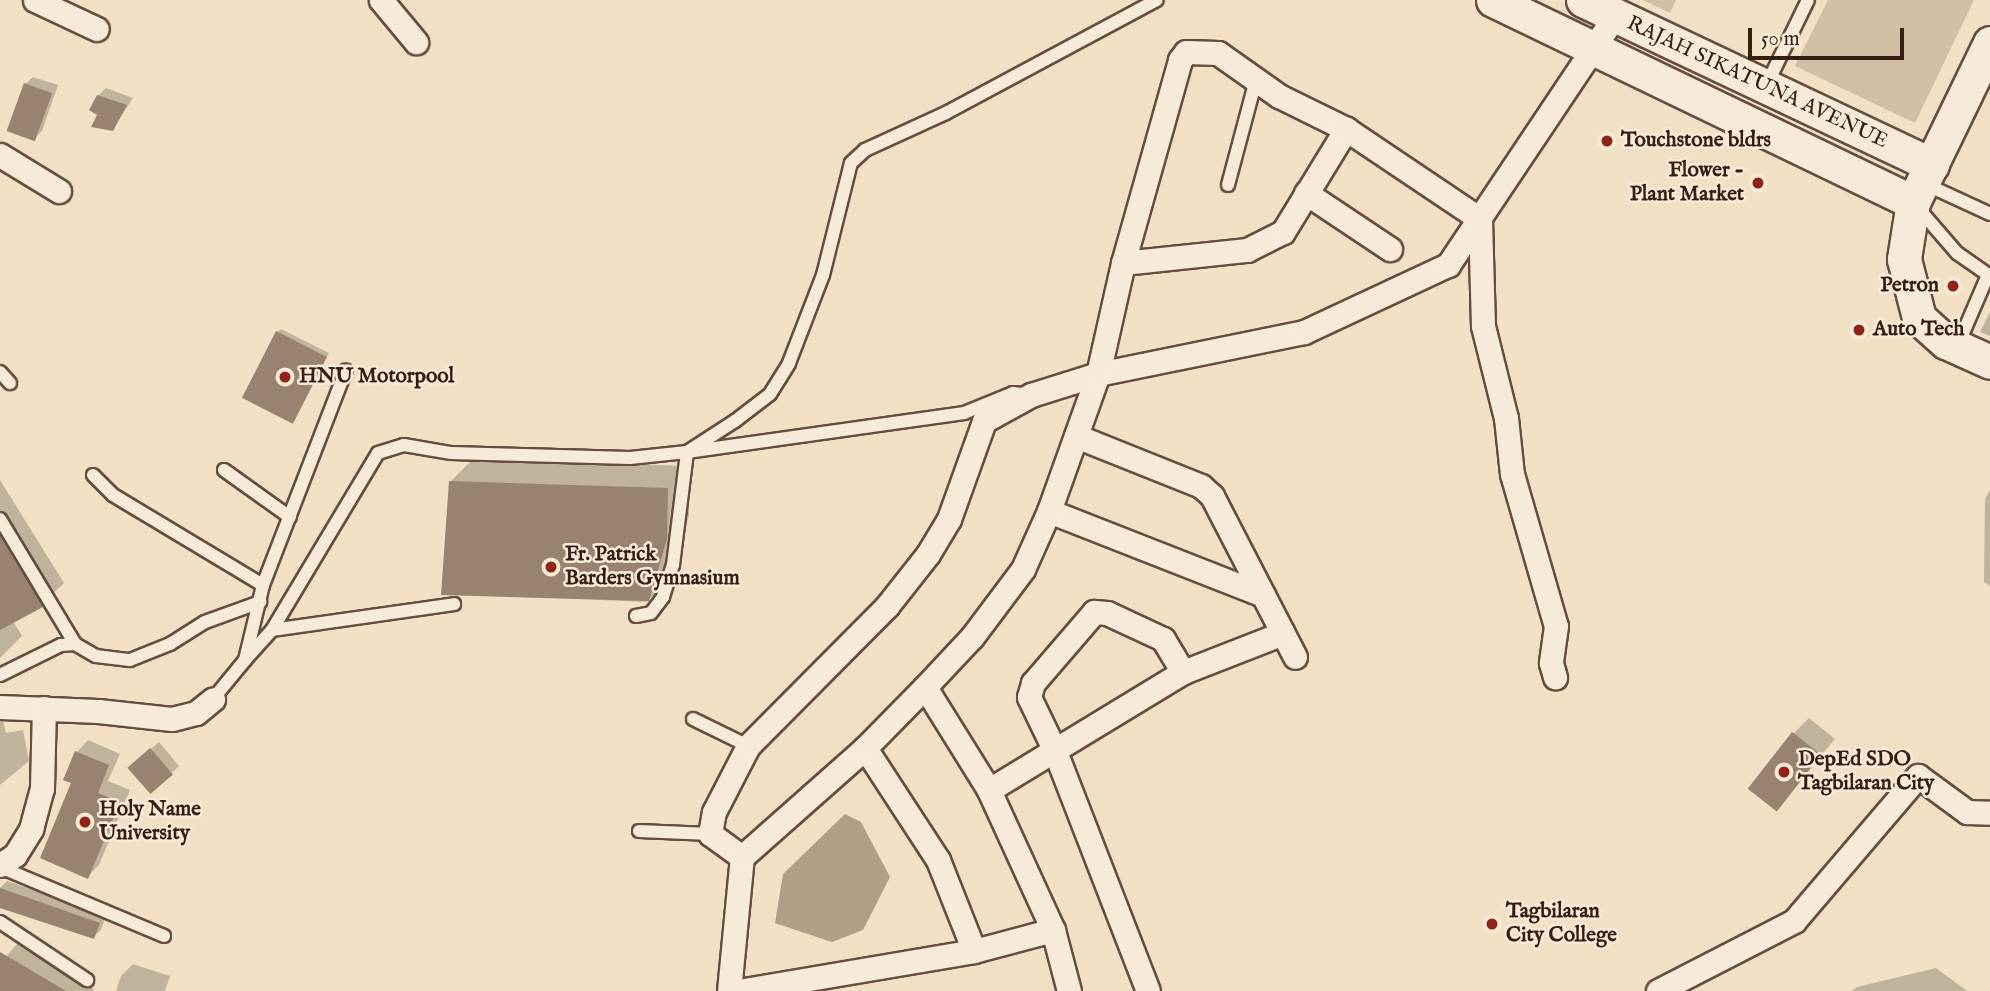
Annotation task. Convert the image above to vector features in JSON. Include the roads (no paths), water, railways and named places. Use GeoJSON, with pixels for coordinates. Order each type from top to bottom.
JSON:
{"type":"FeatureCollection","features":[{"type":"Feature","properties":{"kind":"main road"},"geometry":{"type":"LineString","coordinates":[[1493,0],[1596,51],[1923,183]]}},
{"type":"Feature","properties":{"kind":"main road","name":"RAJAH SIKATUNA AVENUE"},"geometry":{"type":"LineString","coordinates":[[1583,0],[1766,88],[1923,183]]}},
{"type":"Feature","properties":{"kind":"main road"},"geometry":{"type":"LineString","coordinates":[[1990,43],[1923,183],[1904,259],[1919,318],[1957,348],[1990,362]]}},
{"type":"Feature","properties":{"kind":"street"},"geometry":{"type":"LineString","coordinates":[[35,0],[97,29]]}},
{"type":"Feature","properties":{"kind":"street"},"geometry":{"type":"LineString","coordinates":[[382,0],[416,43]]}},
{"type":"Feature","properties":{"kind":"street"},"geometry":{"type":"LineString","coordinates":[[742,857],[710,834],[714,812],[748,746],[887,606],[928,554],[949,519],[984,421],[1031,395],[1098,374],[1304,332],[1448,265],[1596,51],[1615,16]]}},
{"type":"Feature","properties":{"kind":"street"},"geometry":{"type":"LineString","coordinates":[[729,991],[742,857],[865,748],[925,687],[972,637],[1023,569],[1049,511],[1098,374],[1123,263],[1180,60],[1186,52],[1196,50],[1218,54],[1256,80],[1346,129],[1480,219]]}},
{"type":"Feature","properties":{"kind":"street"},"geometry":{"type":"LineString","coordinates":[[1123,263],[1247,250],[1283,232],[1346,129]]}},
{"type":"Feature","properties":{"kind":"street"},"geometry":{"type":"LineString","coordinates":[[0,155],[59,191]]}},
{"type":"Feature","properties":{"kind":"street"},"geometry":{"type":"LineString","coordinates":[[1306,193],[1390,249]]}},
{"type":"Feature","properties":{"kind":"street"},"geometry":{"type":"LineString","coordinates":[[1480,219],[1483,326],[1506,418],[1512,474],[1556,625],[1551,663],[1555,677]]}},
{"type":"Feature","properties":{"kind":"street"},"geometry":{"type":"LineString","coordinates":[[1076,436],[1201,486],[1212,496],[1295,657]]}},
{"type":"Feature","properties":{"kind":"street"},"geometry":{"type":"LineString","coordinates":[[1049,511],[1263,595]]}},
{"type":"Feature","properties":{"kind":"street"},"geometry":{"type":"LineString","coordinates":[[1148,991],[1055,751],[1029,697],[1034,683],[1094,612],[1107,613],[1163,639],[1183,672]]}},
{"type":"Feature","properties":{"kind":"street"},"geometry":{"type":"LineString","coordinates":[[989,790],[1183,672],[1283,633]]}},
{"type":"Feature","properties":{"kind":"street"},"geometry":{"type":"LineString","coordinates":[[925,687],[989,790],[1053,930],[1069,991]]}},
{"type":"Feature","properties":{"kind":"street"},"geometry":{"type":"LineString","coordinates":[[0,707],[172,719],[196,713],[213,699]]}},
{"type":"Feature","properties":{"kind":"street"},"geometry":{"type":"LineString","coordinates":[[0,866],[15,855],[34,819],[42,788],[44,708]]}},
{"type":"Feature","properties":{"kind":"street"},"geometry":{"type":"LineString","coordinates":[[865,748],[938,860],[974,951]]}},
{"type":"Feature","properties":{"kind":"street"},"geometry":{"type":"LineString","coordinates":[[1658,991],[1794,921],[1918,776],[1968,812],[1990,813]]}},
{"type":"Feature","properties":{"kind":"street"},"geometry":{"type":"LineString","coordinates":[[738,991],[974,951],[1053,930]]}},
{"type":"Feature","properties":{"kind":"lane"},"geometry":{"type":"LineString","coordinates":[[636,616],[651,613],[663,597],[673,565],[687,452],[770,394],[789,363],[823,275],[844,181],[858,157],[1157,0]]}},
{"type":"Feature","properties":{"kind":"lane"},"geometry":{"type":"LineString","coordinates":[[1766,88],[1805,1]]}},
{"type":"Feature","properties":{"kind":"lane"},"geometry":{"type":"LineString","coordinates":[[1228,184],[1256,80]]}},
{"type":"Feature","properties":{"kind":"lane"},"geometry":{"type":"LineString","coordinates":[[1923,183],[1990,214]]}},
{"type":"Feature","properties":{"kind":"lane"},"geometry":{"type":"LineString","coordinates":[[1923,183],[1956,253],[1989,275],[1957,348]]}},
{"type":"Feature","properties":{"kind":"lane"},"geometry":{"type":"LineString","coordinates":[[245,660],[263,585],[346,370]]}},
{"type":"Feature","properties":{"kind":"lane"},"geometry":{"type":"LineString","coordinates":[[0,372],[10,383]]}},
{"type":"Feature","properties":{"kind":"lane"},"geometry":{"type":"LineString","coordinates":[[213,699],[272,630],[378,453],[404,445],[510,456],[630,458],[964,412],[1013,393],[1031,395]]}},
{"type":"Feature","properties":{"kind":"lane"},"geometry":{"type":"LineString","coordinates":[[224,470],[290,517]]}},
{"type":"Feature","properties":{"kind":"lane"},"geometry":{"type":"LineString","coordinates":[[93,475],[113,495],[263,585]]}},
{"type":"Feature","properties":{"kind":"lane"},"geometry":{"type":"LineString","coordinates":[[0,519],[75,644],[96,656],[130,660],[170,644],[205,622],[260,602]]}},
{"type":"Feature","properties":{"kind":"lane"},"geometry":{"type":"LineString","coordinates":[[272,630],[454,604]]}},
{"type":"Feature","properties":{"kind":"lane"},"geometry":{"type":"LineString","coordinates":[[0,675],[40,652],[75,644]]}},
{"type":"Feature","properties":{"kind":"lane"},"geometry":{"type":"LineString","coordinates":[[693,719],[748,746]]}},
{"type":"Feature","properties":{"kind":"lane"},"geometry":{"type":"LineString","coordinates":[[639,831],[710,834]]}},
{"type":"Feature","properties":{"kind":"lane"},"geometry":{"type":"LineString","coordinates":[[0,866],[164,936]]}},
{"type":"Feature","properties":{"kind":"lane"},"geometry":{"type":"LineString","coordinates":[[0,922],[87,980]]}},
{"type":"Feature","properties":{"kind":"place","name":"Touchstone bldrs"},"geometry":{"type":"Point","coordinates":[1607,141]}},
{"type":"Feature","properties":{"kind":"place","name":"Flower - Plant Market"},"geometry":{"type":"Point","coordinates":[1758,183]}},
{"type":"Feature","properties":{"kind":"place","name":"Petron"},"geometry":{"type":"Point","coordinates":[1953,286]}},
{"type":"Feature","properties":{"kind":"place","name":"Auto Tech"},"geometry":{"type":"Point","coordinates":[1859,330]}},
{"type":"Feature","properties":{"kind":"place","name":"HNU Motorpool"},"geometry":{"type":"Point","coordinates":[285,377]}},
{"type":"Feature","properties":{"kind":"place","name":"Fr. Patrick Barders Gymnasium"},"geometry":{"type":"Point","coordinates":[551,567]}},
{"type":"Feature","properties":{"kind":"place","name":"DepEd SDO Tagbilaran City"},"geometry":{"type":"Point","coordinates":[1784,772]}},
{"type":"Feature","properties":{"kind":"place","name":"Holy Name University"},"geometry":{"type":"Point","coordinates":[85,822]}},
{"type":"Feature","properties":{"kind":"place","name":"Tagbilaran City College"},"geometry":{"type":"Point","coordinates":[1492,924]}}]}
